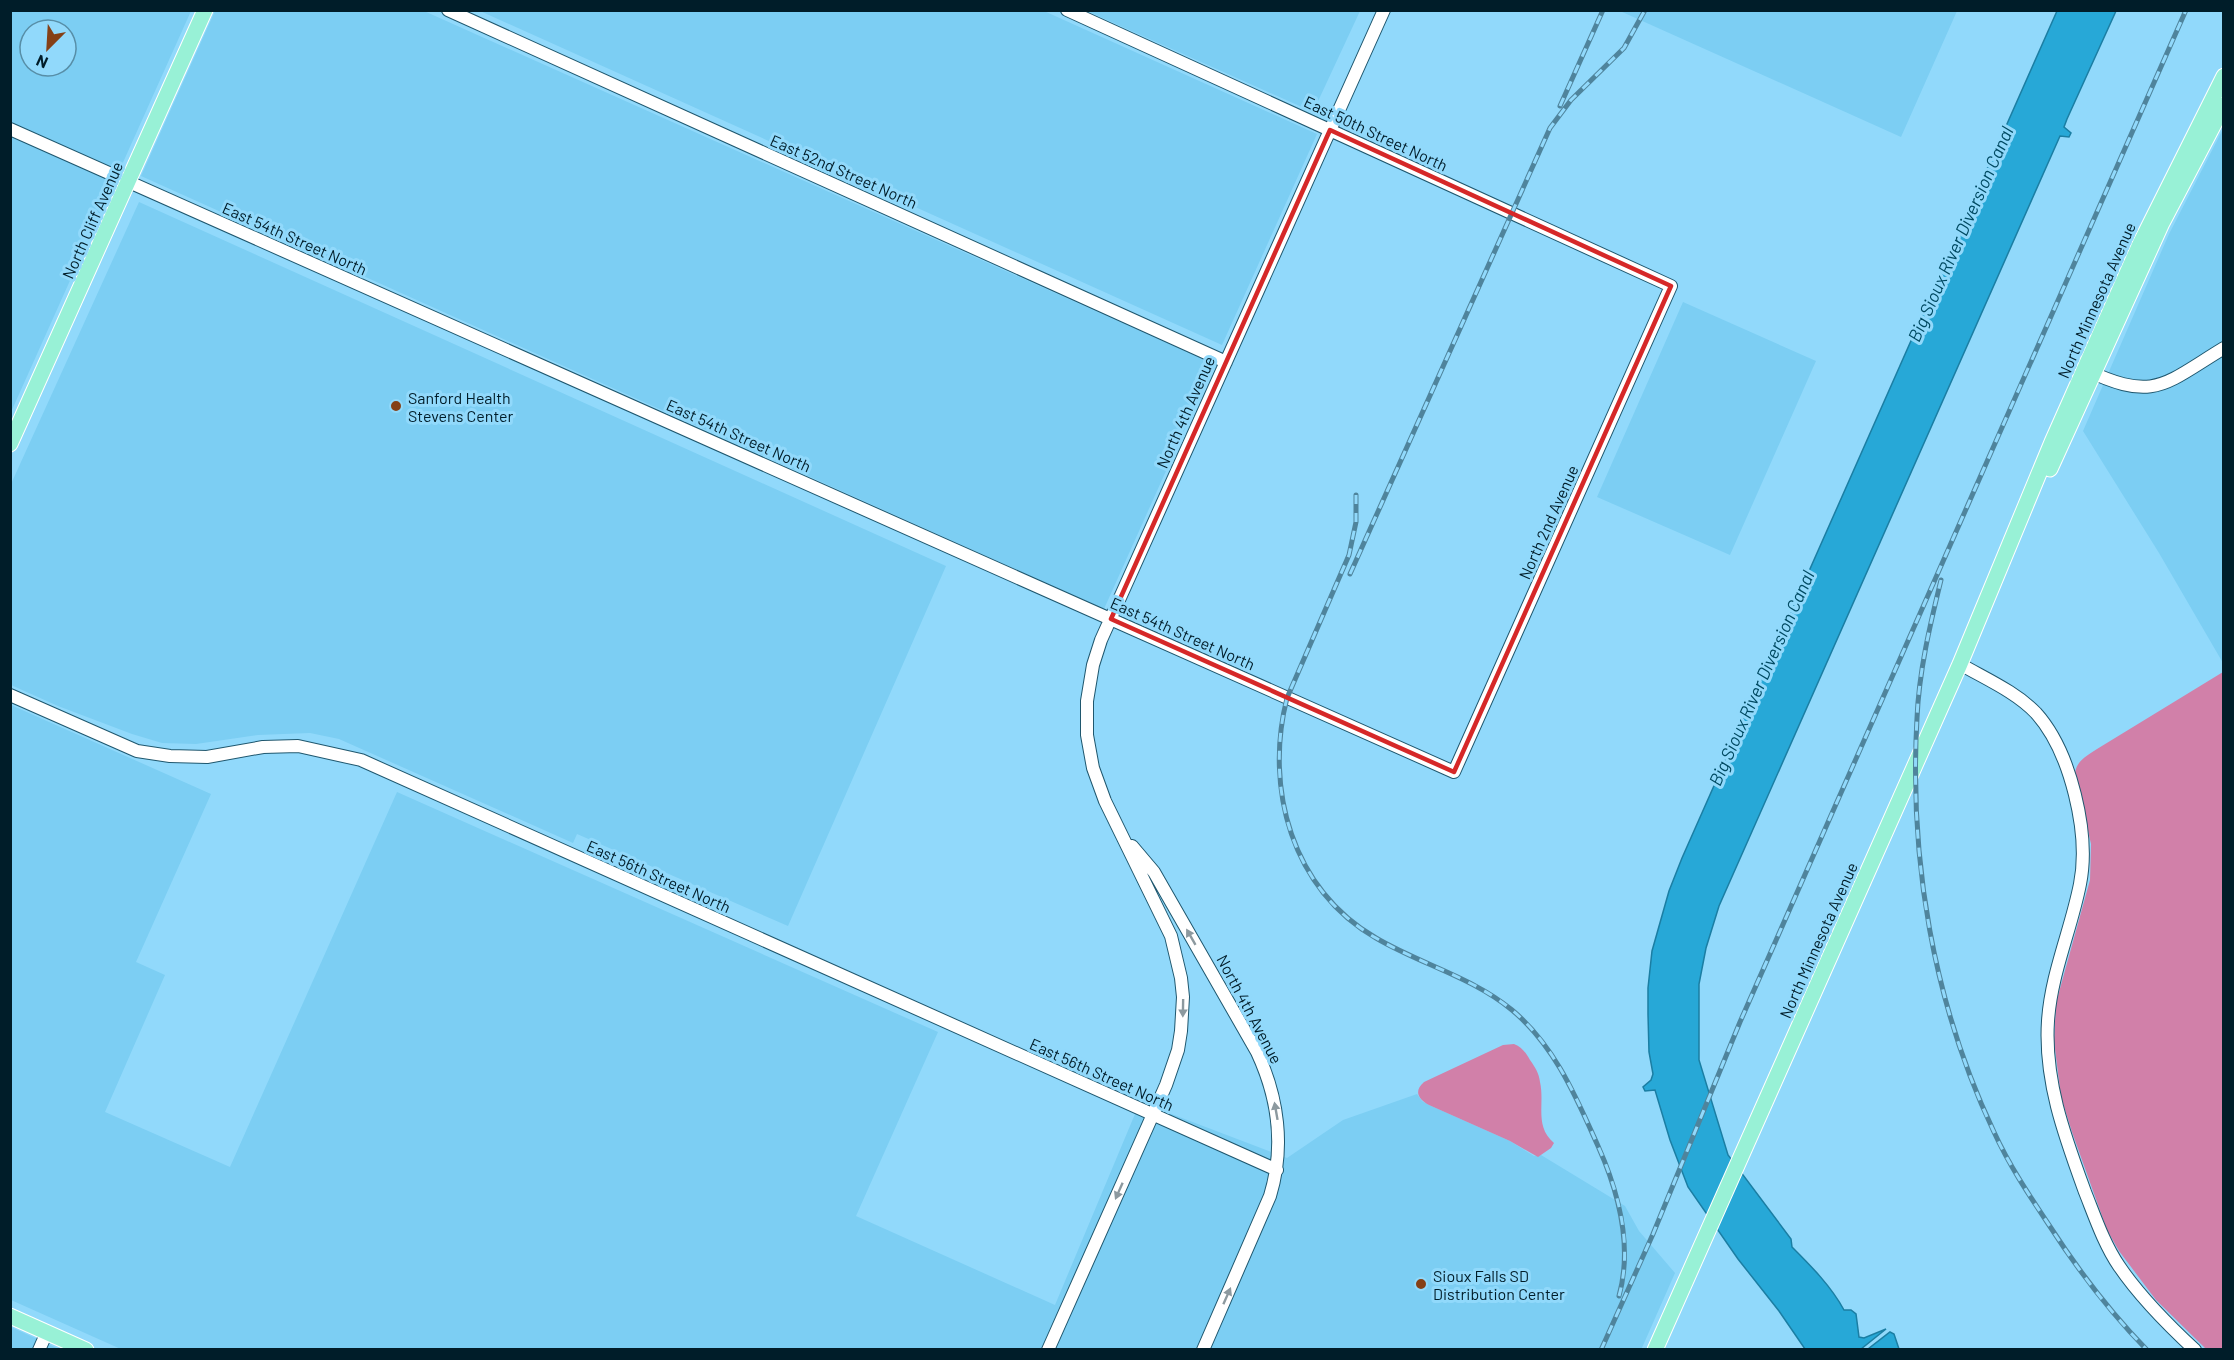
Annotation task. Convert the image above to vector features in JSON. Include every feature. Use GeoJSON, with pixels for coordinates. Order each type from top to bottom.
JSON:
{"type":"FeatureCollection","features":[{"type":"Feature","properties":{"kind":"main road","name":"North Cliff Avenue"},"geometry":{"type":"LineString","coordinates":[[10,444],[205,10]]}},
{"type":"Feature","properties":{"kind":"main road","name":"North Minnesota Avenue"},"geometry":{"type":"LineString","coordinates":[[2089,372],[2152,219],[2207,113],[2223,76]]}},
{"type":"Feature","properties":{"kind":"main road","name":"North Minnesota Avenue"},"geometry":{"type":"LineString","coordinates":[[1655,1350],[2089,372],[2223,105]]}},
{"type":"Feature","properties":{"kind":"main road"},"geometry":{"type":"LineString","coordinates":[[10,1316],[86,1350]]}},
{"type":"Feature","properties":{"kind":"street","name":"East 52nd Street North"},"geometry":{"type":"LineString","coordinates":[[448,10],[1226,362]]}},
{"type":"Feature","properties":{"kind":"street","name":"East 50th Street North"},"geometry":{"type":"LineString","coordinates":[[1067,10],[1671,286]]}},
{"type":"Feature","properties":{"kind":"street","name":"North 4th Avenue"},"geometry":{"type":"LineString","coordinates":[[1048,1350],[1166,1085],[1178,1050],[1183,1015],[1181,978],[1171,936],[1098,784],[1093,768],[1087,735],[1087,701],[1093,665],[1110,619],[1384,10]]}},
{"type":"Feature","properties":{"kind":"street","name":"East 54th Street North"},"geometry":{"type":"LineString","coordinates":[[10,129],[1454,772]]}},
{"type":"Feature","properties":{"kind":"street","name":"North 2nd Avenue"},"geometry":{"type":"LineString","coordinates":[[1454,772],[1671,286]]}},
{"type":"Feature","properties":{"kind":"street"},"geometry":{"type":"LineString","coordinates":[[2089,372],[2129,387],[2150,388],[2167,383],[2223,348]]}},
{"type":"Feature","properties":{"kind":"street"},"geometry":{"type":"LineString","coordinates":[[1960,664],[2016,697],[2037,714],[2055,742],[2068,774],[2082,829],[2083,865],[2077,900],[2054,983],[2048,1019],[2048,1056],[2053,1094],[2100,1230],[2118,1265],[2144,1298],[2195,1350]]}},
{"type":"Feature","properties":{"kind":"street","name":"East 56th Street North"},"geometry":{"type":"LineString","coordinates":[[10,695],[137,751],[170,756],[207,757],[262,747],[298,746],[361,760],[1277,1170]]}},
{"type":"Feature","properties":{"kind":"street","name":"North 4th Avenue"},"geometry":{"type":"LineString","coordinates":[[1124,836],[1154,872],[1264,1068],[1277,1118],[1277,1170],[1265,1211],[1203,1350]]}},
{"type":"Feature","properties":{"kind":"street"},"geometry":{"type":"LineString","coordinates":[[39,1350],[47,1332]]}},
{"type":"Feature","properties":{"kind":"highlighted area"},"geometry":{"type":"Polygon","coordinates":[[[1330,130],[1671,286],[1454,772],[1111,619],[1330,130]]]}},
{"type":"Feature","properties":{"kind":"shaded area"},"geometry":{"type":"Polygon","coordinates":[[[11,11],[191,11],[11,412],[11,11]]]}},
{"type":"Feature","properties":{"kind":"shaded area"},"geometry":{"type":"Polygon","coordinates":[[[215,11],[424,11],[1214,364],[1104,609],[141,176],[215,11]]]}},
{"type":"Feature","properties":{"kind":"shaded area"},"geometry":{"type":"Polygon","coordinates":[[[480,11],[1044,11],[1317,134],[1222,345],[480,11]]]}},
{"type":"Feature","properties":{"kind":"shaded area"},"geometry":{"type":"Polygon","coordinates":[[[1087,11],[1360,11],[1313,112],[1087,11]]]}},
{"type":"Feature","properties":{"kind":"shaded area"},"geometry":{"type":"Polygon","coordinates":[[[1620,11],[1957,11],[1901,137],[1620,11]]]}},
{"type":"Feature","properties":{"kind":"shaded area"},"geometry":{"type":"Polygon","coordinates":[[[2223,129],[2223,663],[2159,553],[2083,431],[2169,234],[2223,129]]]}},
{"type":"Feature","properties":{"kind":"shaded area"},"geometry":{"type":"Polygon","coordinates":[[[139,202],[946,566],[788,926],[577,834],[573,843],[339,739],[310,733],[258,735],[196,744],[162,743],[58,706],[11,685],[11,484],[139,202]]]}},
{"type":"Feature","properties":{"kind":"shaded area"},"geometry":{"type":"Polygon","coordinates":[[[1683,302],[1816,361],[1730,555],[1597,497],[1683,302]]]}},
{"type":"Feature","properties":{"kind":"shaded area"},"geometry":{"type":"Polygon","coordinates":[[[2223,672],[2223,1349],[2206,1349],[2156,1300],[2119,1251],[2107,1230],[2061,1097],[2054,1041],[2056,1003],[2090,880],[2091,844],[2076,769],[2083,759],[2097,749],[2223,672]]]}},
{"type":"Feature","properties":{"kind":"shaded area"},"geometry":{"type":"Polygon","coordinates":[[[11,705],[211,794],[136,962],[165,975],[105,1112],[230,1167],[397,792],[938,1032],[856,1216],[1055,1305],[1140,1102],[1287,1158],[1343,1120],[1417,1094],[1429,1105],[1510,1141],[1534,1156],[1541,1155],[1625,1206],[1639,1231],[1675,1273],[1641,1350],[123,1350],[11,1300],[11,705]]]}},
{"type":"Feature","properties":{"kind":"shaded area"},"geometry":{"type":"Polygon","coordinates":[[[1514,1044],[1525,1053],[1538,1073],[1542,1122],[1554,1143],[1538,1157],[1510,1141],[1429,1105],[1422,1100],[1418,1092],[1424,1082],[1503,1045],[1514,1044]]]}},
{"type":"Feature","properties":{"kind":"shaded area"},"geometry":{"type":"Polygon","coordinates":[[[11,1327],[59,1349],[11,1350],[11,1327]]]}},
{"type":"Feature","properties":{"kind":"water","name":"Big Sioux River Diversion Canal"},"geometry":{"type":"Polygon","coordinates":[[[2057,11],[2116,11],[2064,127],[2071,133],[2069,137],[2060,136],[1719,906],[1706,948],[1699,984],[1699,1060],[1728,1155],[1791,1239],[1792,1247],[1827,1285],[1844,1310],[1851,1310],[1856,1314],[1859,1337],[1864,1338],[1886,1329],[1861,1349],[1805,1349],[1688,1187],[1670,1140],[1655,1090],[1645,1091],[1643,1087],[1651,1080],[1653,1074],[1649,1052],[1648,1014],[1652,951],[1669,891],[1682,858],[2057,11]]]}},
{"type":"Feature","properties":{"kind":"water"},"geometry":{"type":"Polygon","coordinates":[[[1890,1332],[1894,1334],[1899,1349],[1868,1349],[1890,1332]]]}},
{"type":"Feature","properties":{"kind":"railway"},"geometry":{"type":"LineString","coordinates":[[1560,106],[1603,10]]}},
{"type":"Feature","properties":{"kind":"railway"},"geometry":{"type":"LineString","coordinates":[[1350,574],[1550,128],[1571,100],[1624,48],[1645,10]]}},
{"type":"Feature","properties":{"kind":"railway"},"geometry":{"type":"LineString","coordinates":[[1601,1350],[1653,1234],[1740,1022],[2186,10]]}},
{"type":"Feature","properties":{"kind":"railway"},"geometry":{"type":"LineString","coordinates":[[1356,495],[1356,522],[1349,555],[1287,698],[1281,732],[1279,767],[1283,801],[1291,834],[1305,865],[1323,893],[1347,918],[1376,938],[1496,998],[1527,1024],[1552,1056],[1590,1128],[1606,1164],[1618,1201],[1625,1258],[1619,1296]]}},
{"type":"Feature","properties":{"kind":"railway"},"geometry":{"type":"LineString","coordinates":[[1941,580],[1920,683],[1916,771],[1917,824],[1922,877],[1941,981],[1955,1033],[1973,1083],[2006,1156],[2083,1274],[2147,1350]]}},
{"type":"Feature","properties":{"kind":"place","name":"Sanford Health Stevens Center"},"geometry":{"type":"Point","coordinates":[396,406]}},
{"type":"Feature","properties":{"kind":"place","name":"Sioux Falls SD Distribution Center"},"geometry":{"type":"Point","coordinates":[1421,1284]}}]}
